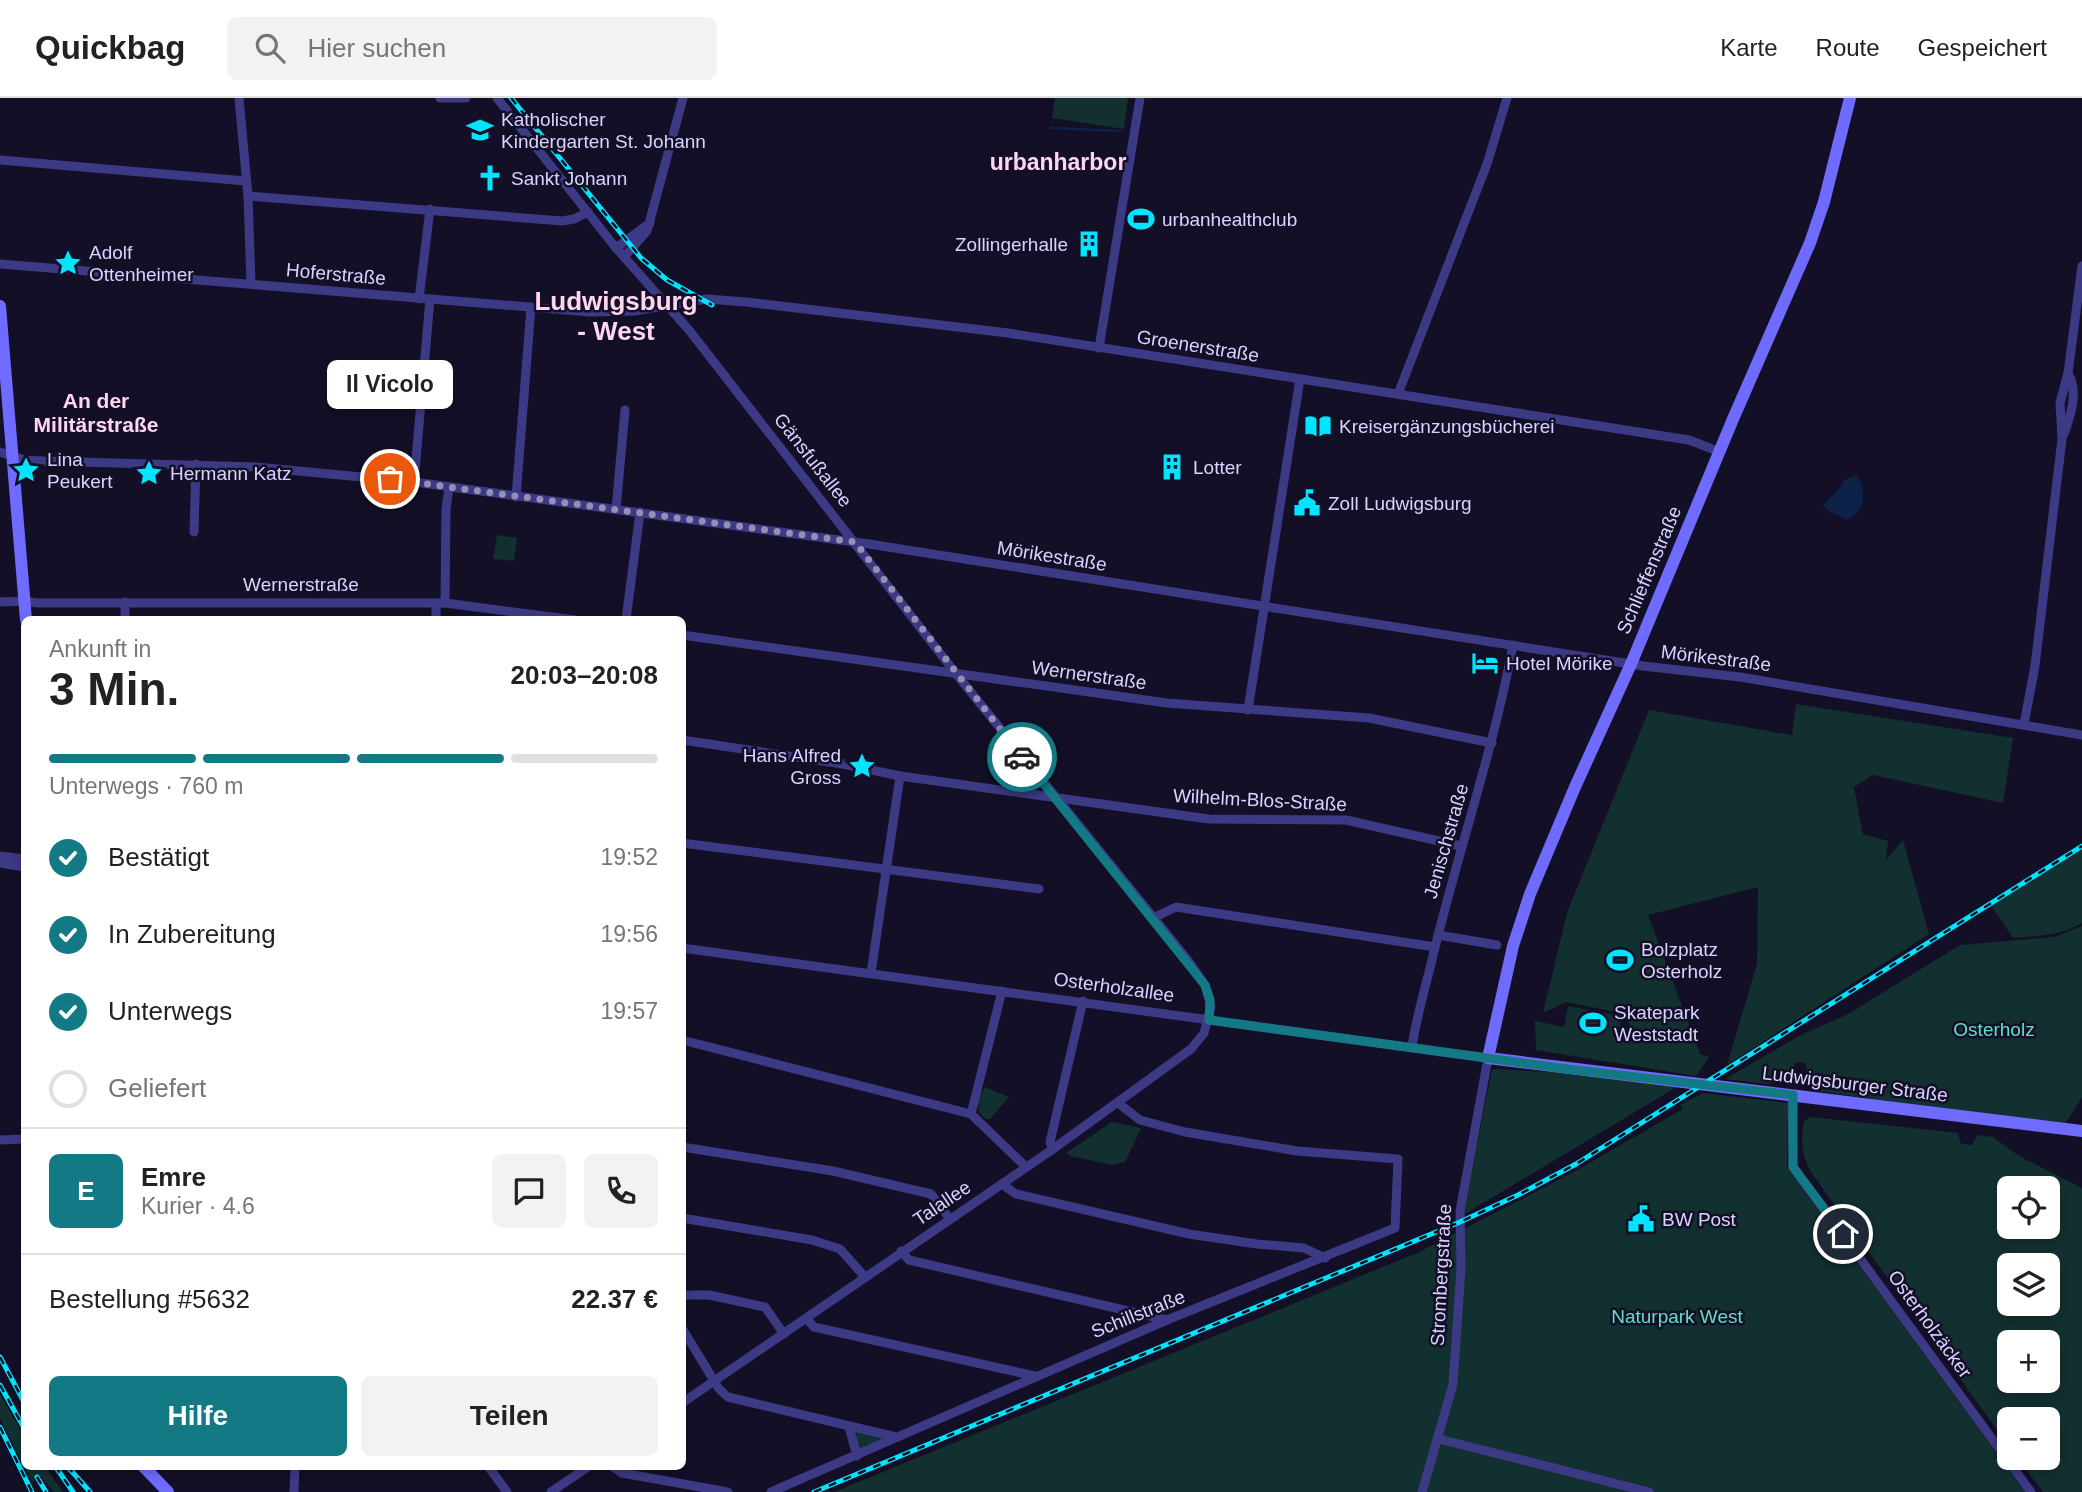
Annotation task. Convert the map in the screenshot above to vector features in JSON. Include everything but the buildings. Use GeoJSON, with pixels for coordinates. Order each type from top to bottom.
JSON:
{"type":"FeatureCollection","features":[{"type":"Feature","properties":{"kind":"street"},"geometry":{"type":"LineString","coordinates":[[239,98],[248,196],[251,284]]}},
{"type":"Feature","properties":{"kind":"street"},"geometry":{"type":"LineString","coordinates":[[440,98],[466,98]]}},
{"type":"Feature","properties":{"kind":"street","name":"Gänsfußallee"},"geometry":{"type":"LineString","coordinates":[[496,98],[616,248],[668,306],[957,675],[1205,985],[1210,1000],[1209,1020]]}},
{"type":"Feature","properties":{"kind":"street"},"geometry":{"type":"LineString","coordinates":[[624,257],[647,231],[650,223],[683,98]]}},
{"type":"Feature","properties":{"kind":"street"},"geometry":{"type":"LineString","coordinates":[[1099,348],[1140,98]]}},
{"type":"Feature","properties":{"kind":"street"},"geometry":{"type":"LineString","coordinates":[[1398,394],[1487,164],[1507,98]]}},
{"type":"Feature","properties":{"kind":"street","name":"Schlieffenstraße"},"geometry":{"type":"LineString","coordinates":[[1488,1058],[1513,946],[1530,894],[1810,243],[1828,188],[1850,98]]}},
{"type":"Feature","properties":{"kind":"street"},"geometry":{"type":"LineString","coordinates":[[0,160],[246,181]]}},
{"type":"Feature","properties":{"kind":"street"},"geometry":{"type":"LineString","coordinates":[[248,196],[562,221],[574,219],[587,212]]}},
{"type":"Feature","properties":{"kind":"street"},"geometry":{"type":"LineString","coordinates":[[419,299],[430,209]]}},
{"type":"Feature","properties":{"kind":"street"},"geometry":{"type":"LineString","coordinates":[[616,248],[650,223]]}},
{"type":"Feature","properties":{"kind":"street","name":"Hoferstraße"},"geometry":{"type":"LineString","coordinates":[[0,264],[531,307],[621,312],[668,306]]}},
{"type":"Feature","properties":{"kind":"street"},"geometry":{"type":"LineString","coordinates":[[2024,724],[2035,666],[2062,439],[2071,411],[2074,387],[2068,373],[2082,266]]}},
{"type":"Feature","properties":{"kind":"street"},"geometry":{"type":"LineString","coordinates":[[414,482],[430,299]]}},
{"type":"Feature","properties":{"kind":"street","name":"Groenerstraße"},"geometry":{"type":"LineString","coordinates":[[668,306],[707,299],[746,302],[1008,333],[1689,440],[1720,452]]}},
{"type":"Feature","properties":{"kind":"street"},"geometry":{"type":"LineString","coordinates":[[0,306],[6,454],[26,616]]}},
{"type":"Feature","properties":{"kind":"street"},"geometry":{"type":"LineString","coordinates":[[516,497],[531,307]]}},
{"type":"Feature","properties":{"kind":"street"},"geometry":{"type":"LineString","coordinates":[[1248,710],[1300,379]]}},
{"type":"Feature","properties":{"kind":"street"},"geometry":{"type":"LineString","coordinates":[[616,509],[625,410]]}},
{"type":"Feature","properties":{"kind":"street","name":"Mörikestraße"},"geometry":{"type":"LineString","coordinates":[[6,454],[25,460],[44,461],[257,467],[414,482],[640,512],[855,542],[1631,664],[1740,677],[2082,735]]}},
{"type":"Feature","properties":{"kind":"street"},"geometry":{"type":"LineString","coordinates":[[194,532],[196,464]]}},
{"type":"Feature","properties":{"kind":"street"},"geometry":{"type":"LineString","coordinates":[[437,616],[441,603],[449,487]]}},
{"type":"Feature","properties":{"kind":"street"},"geometry":{"type":"LineString","coordinates":[[627,616],[640,512]]}},
{"type":"Feature","properties":{"kind":"street","name":"Wernerstraße"},"geometry":{"type":"LineString","coordinates":[[0,602],[441,603],[529,616]]}},
{"type":"Feature","properties":{"kind":"street"},"geometry":{"type":"LineString","coordinates":[[125,602],[125,616]]}},
{"type":"Feature","properties":{"kind":"street","name":"Wernerstraße"},"geometry":{"type":"LineString","coordinates":[[686,636],[1167,703],[1369,718],[1492,743]]}},
{"type":"Feature","properties":{"kind":"street","name":"Jenischstraße"},"geometry":{"type":"LineString","coordinates":[[1412,1047],[1461,846],[1492,743],[1513,645]]}},
{"type":"Feature","properties":{"kind":"street","name":"Wilhelm-Blos-Straße"},"geometry":{"type":"LineString","coordinates":[[686,741],[843,764],[900,776],[1209,820],[1346,820],[1461,846]]}},
{"type":"Feature","properties":{"kind":"street"},"geometry":{"type":"LineString","coordinates":[[872,973],[900,776]]}},
{"type":"Feature","properties":{"kind":"street"},"geometry":{"type":"LineString","coordinates":[[686,843],[1039,889]]}},
{"type":"Feature","properties":{"kind":"street"},"geometry":{"type":"LineString","coordinates":[[0,856],[21,859]]}},
{"type":"Feature","properties":{"kind":"street"},"geometry":{"type":"LineString","coordinates":[[0,863],[21,866]]}},
{"type":"Feature","properties":{"kind":"street"},"geometry":{"type":"LineString","coordinates":[[1153,918],[1176,907],[1435,947]]}},
{"type":"Feature","properties":{"kind":"street"},"geometry":{"type":"LineString","coordinates":[[1438,935],[1497,945]]}},
{"type":"Feature","properties":{"kind":"street","name":"Osterholzallee"},"geometry":{"type":"LineString","coordinates":[[686,949],[1622,1076]]}},
{"type":"Feature","properties":{"kind":"street"},"geometry":{"type":"LineString","coordinates":[[971,1114],[1002,991]]}},
{"type":"Feature","properties":{"kind":"street"},"geometry":{"type":"LineString","coordinates":[[1054,1149],[1050,1142],[1083,1001]]}},
{"type":"Feature","properties":{"kind":"street","name":"Talallee"},"geometry":{"type":"LineString","coordinates":[[686,1400],[901,1251],[1054,1149],[1191,1049],[1204,1033],[1209,1020]]}},
{"type":"Feature","properties":{"kind":"street"},"geometry":{"type":"LineString","coordinates":[[686,1041],[971,1114],[1026,1167]]}},
{"type":"Feature","properties":{"kind":"street","name":"Strombergstraße"},"geometry":{"type":"LineString","coordinates":[[1422,1492],[1453,1384],[1461,1268],[1460,1211],[1488,1058]]}},
{"type":"Feature","properties":{"kind":"street","name":"Ludwigsburger Straße"},"geometry":{"type":"LineString","coordinates":[[1622,1076],[2082,1131]]}},
{"type":"Feature","properties":{"kind":"street","name":"Osterholzäcker"},"geometry":{"type":"LineString","coordinates":[[1793,1095],[1793,1167],[2031,1492]]}},
{"type":"Feature","properties":{"kind":"street","name":"Schillstraße"},"geometry":{"type":"LineString","coordinates":[[771,1492],[1167,1320],[1395,1228],[1398,1159],[1297,1151],[1185,1132],[1140,1120],[1118,1102]]}},
{"type":"Feature","properties":{"kind":"street"},"geometry":{"type":"LineString","coordinates":[[0,1140],[21,1139]]}},
{"type":"Feature","properties":{"kind":"street"},"geometry":{"type":"LineString","coordinates":[[686,1148],[833,1171],[931,1194],[950,1219]]}},
{"type":"Feature","properties":{"kind":"street"},"geometry":{"type":"LineString","coordinates":[[1002,1184],[1016,1194],[1189,1234],[1304,1248],[1325,1258]]}},
{"type":"Feature","properties":{"kind":"street"},"geometry":{"type":"LineString","coordinates":[[686,1219],[812,1240],[840,1249],[865,1276]]}},
{"type":"Feature","properties":{"kind":"street"},"geometry":{"type":"LineString","coordinates":[[901,1251],[909,1259],[1167,1320]]}},
{"type":"Feature","properties":{"kind":"street"},"geometry":{"type":"LineString","coordinates":[[686,1295],[709,1295],[765,1307],[783,1334]]}},
{"type":"Feature","properties":{"kind":"street"},"geometry":{"type":"LineString","coordinates":[[806,1318],[814,1327],[1035,1376]]}},
{"type":"Feature","properties":{"kind":"street"},"geometry":{"type":"LineString","coordinates":[[686,1335],[715,1382],[728,1397],[896,1437]]}},
{"type":"Feature","properties":{"kind":"street"},"geometry":{"type":"LineString","coordinates":[[849,1427],[857,1456]]}},
{"type":"Feature","properties":{"kind":"street"},"geometry":{"type":"LineString","coordinates":[[1439,1438],[1650,1492]]}},
{"type":"Feature","properties":{"kind":"street"},"geometry":{"type":"LineString","coordinates":[[147,1470],[168,1492]]}},
{"type":"Feature","properties":{"kind":"street"},"geometry":{"type":"LineString","coordinates":[[294,1492],[295,1470]]}},
{"type":"Feature","properties":{"kind":"street"},"geometry":{"type":"LineString","coordinates":[[491,1470],[507,1492]]}},
{"type":"Feature","properties":{"kind":"street"},"geometry":{"type":"LineString","coordinates":[[551,1492],[583,1470]]}},
{"type":"Feature","properties":{"kind":"street"},"geometry":{"type":"LineString","coordinates":[[618,1470],[622,1473],[728,1492]]}},
{"type":"Feature","properties":{"kind":"green space"},"geometry":{"type":"Polygon","coordinates":[[[1055,98],[1128,98],[1124,129],[1052,118],[1055,98]]]}},
{"type":"Feature","properties":{"kind":"green space"},"geometry":{"type":"Polygon","coordinates":[[[497,535],[517,538],[514,561],[493,559],[497,535]]]}},
{"type":"Feature","properties":{"kind":"green space"},"geometry":{"type":"Polygon","coordinates":[[[1796,704],[2013,738],[2003,803],[1873,775],[1854,787],[1863,834],[1888,841],[1886,860],[1903,840],[1929,934],[1727,1065],[1757,964],[1758,887],[1648,915],[1700,1054],[1709,1057],[1696,1076],[1536,1050],[1535,1021],[1564,1027],[1568,1006],[1622,1016],[1618,1038],[1643,1043],[1621,1013],[1566,1002],[1543,1013],[1567,913],[1649,710],[1792,735],[1796,704]]]}},
{"type":"Feature","properties":{"kind":"green space"},"geometry":{"type":"Polygon","coordinates":[[[2082,846],[2082,923],[2057,933],[2013,938],[1990,904],[2082,846]]]}},
{"type":"Feature","properties":{"kind":"green space","name":"Osterholz"},"geometry":{"type":"Polygon","coordinates":[[[2082,926],[2082,1097],[2066,1123],[1971,1113],[1818,1091],[1808,1083],[1806,1063],[1796,1062],[1789,1077],[1769,1084],[1725,1079],[1801,1035],[1848,1014],[1960,945],[2054,937],[2082,926]]]}},
{"type":"Feature","properties":{"kind":"green space"},"geometry":{"type":"Polygon","coordinates":[[[1492,1069],[1608,1075],[1685,1082],[1463,1215],[1492,1069]]]}},
{"type":"Feature","properties":{"kind":"green space"},"geometry":{"type":"Polygon","coordinates":[[[985,1087],[1009,1097],[990,1119],[985,1119],[979,1112],[978,1100],[985,1087]]]}},
{"type":"Feature","properties":{"kind":"green space","name":"Naturpark West"},"geometry":{"type":"Polygon","coordinates":[[[1703,1093],[1788,1103],[1787,1167],[1997,1454],[1997,1470],[2009,1470],[2025,1492],[834,1492],[1417,1253],[1572,1173],[1683,1109],[1680,1105],[1703,1093]]]}},
{"type":"Feature","properties":{"kind":"green space"},"geometry":{"type":"Polygon","coordinates":[[[1811,1117],[1958,1133],[1961,1144],[1972,1145],[1977,1135],[1993,1137],[2019,1156],[2058,1176],[1997,1176],[1997,1239],[2060,1239],[2060,1177],[2082,1188],[2082,1492],[2043,1492],[2026,1470],[2060,1470],[2060,1407],[1997,1407],[1997,1430],[1811,1172],[1802,1134],[1804,1121],[1811,1117]]]}},
{"type":"Feature","properties":{"kind":"green space"},"geometry":{"type":"Polygon","coordinates":[[[1112,1122],[1141,1128],[1125,1162],[1112,1165],[1066,1153],[1112,1122]]]}},
{"type":"Feature","properties":{"kind":"green space"},"geometry":{"type":"Polygon","coordinates":[[[0,1394],[21,1431],[21,1460],[0,1418],[0,1394]]]}},
{"type":"Feature","properties":{"kind":"green space"},"geometry":{"type":"Polygon","coordinates":[[[849,1427],[896,1437],[857,1456],[849,1427]]]}},
{"type":"Feature","properties":{"kind":"green space"},"geometry":{"type":"Polygon","coordinates":[[[26,1470],[47,1470],[63,1492],[54,1492],[40,1476],[34,1479],[33,1484],[26,1470]]]}},
{"type":"Feature","properties":{"kind":"water"},"geometry":{"type":"Polygon","coordinates":[[[1857,475],[1863,494],[1858,512],[1847,520],[1828,511],[1823,505],[1844,480],[1857,475]]]}},
{"type":"Feature","properties":{"kind":"waterway"},"geometry":{"type":"LineString","coordinates":[[1051,128],[1120,131]]}},
{"type":"Feature","properties":{"kind":"railway"},"geometry":{"type":"LineString","coordinates":[[511,98],[641,258],[667,280],[712,305]]}},
{"type":"Feature","properties":{"kind":"railway"},"geometry":{"type":"LineString","coordinates":[[814,1492],[1460,1222],[1518,1195],[1576,1164],[2082,846]]}},
{"type":"Feature","properties":{"kind":"railway"},"geometry":{"type":"LineString","coordinates":[[0,1357],[21,1396]]}},
{"type":"Feature","properties":{"kind":"railway"},"geometry":{"type":"LineString","coordinates":[[0,1385],[21,1423]]}},
{"type":"Feature","properties":{"kind":"railway"},"geometry":{"type":"LineString","coordinates":[[0,1427],[21,1470]]}},
{"type":"Feature","properties":{"kind":"railway"},"geometry":{"type":"LineString","coordinates":[[21,1470],[32,1492]]}},
{"type":"Feature","properties":{"kind":"railway"},"geometry":{"type":"LineString","coordinates":[[58,1470],[73,1492]]}},
{"type":"Feature","properties":{"kind":"railway"},"geometry":{"type":"LineString","coordinates":[[71,1470],[90,1492]]}},
{"type":"Feature","properties":{"kind":"railway"},"geometry":{"type":"LineString","coordinates":[[37,1477],[46,1492]]}},
{"type":"Feature","properties":{"kind":"way so far"},"geometry":{"type":"LineString","coordinates":[[390,479],[855,542],[1022,757]]}},
{"type":"Feature","properties":{"kind":"place","name":"Katholischer Kindergarten St. Johann"},"geometry":{"type":"Point","coordinates":[480,130]}},
{"type":"Feature","properties":{"kind":"place","name":"Sankt Johann"},"geometry":{"type":"Point","coordinates":[490,178]}},
{"type":"Feature","properties":{"kind":"place","name":"urbanhealthclub"},"geometry":{"type":"Point","coordinates":[1141,219]}},
{"type":"Feature","properties":{"kind":"place","name":"Zollingerhalle"},"geometry":{"type":"Point","coordinates":[1089,244]}},
{"type":"Feature","properties":{"kind":"place","name":"Adolf Ottenheimer"},"geometry":{"type":"Point","coordinates":[68,263]}},
{"type":"Feature","properties":{"kind":"place","name":"Kreisergänzungsbücherei"},"geometry":{"type":"Point","coordinates":[1318,426]}},
{"type":"Feature","properties":{"kind":"place","name":"Lotter"},"geometry":{"type":"Point","coordinates":[1172,467]}},
{"type":"Feature","properties":{"kind":"place","name":"Lina Peukert"},"geometry":{"type":"Point","coordinates":[26,470]}},
{"type":"Feature","properties":{"kind":"place","name":"Hermann Katz"},"geometry":{"type":"Point","coordinates":[149,473]}},
{"type":"Feature","properties":{"kind":"place","name":"Il Vicolo"},"geometry":{"type":"Point","coordinates":[390,479]}},
{"type":"Feature","properties":{"kind":"place","name":"Zoll Ludwigsburg"},"geometry":{"type":"Point","coordinates":[1307,503]}},
{"type":"Feature","properties":{"kind":"place","name":"Hotel Mörike"},"geometry":{"type":"Point","coordinates":[1485,663]}},
{"type":"Feature","properties":{"kind":"place","name":"Hans Alfred Gross"},"geometry":{"type":"Point","coordinates":[862,766]}},
{"type":"Feature","properties":{"kind":"place","name":"Bolzplatz Osterholz"},"geometry":{"type":"Point","coordinates":[1620,960]}},
{"type":"Feature","properties":{"kind":"place","name":"Skatepark Weststadt"},"geometry":{"type":"Point","coordinates":[1593,1023]}},
{"type":"Feature","properties":{"kind":"place","name":"BW Post"},"geometry":{"type":"Point","coordinates":[1641,1219]}},
{"type":"Feature","properties":{"kind":"district","name":"urbanharbor"},"geometry":{"type":"Point","coordinates":[1058,162]}},
{"type":"Feature","properties":{"kind":"district","name":"Ludwigsburg - West"},"geometry":{"type":"Point","coordinates":[616,316]}},
{"type":"Feature","properties":{"kind":"district","name":"An der Militärstraße"},"geometry":{"type":"Point","coordinates":[96,412]}},
{"type":"Feature","properties":{"kind":"route"},"geometry":{"type":"LineString","coordinates":[[1022,757],[1205,985],[1210,1000],[1209,1020],[1567,1069],[1793,1095],[1793,1167],[1843,1234]]}}]}
